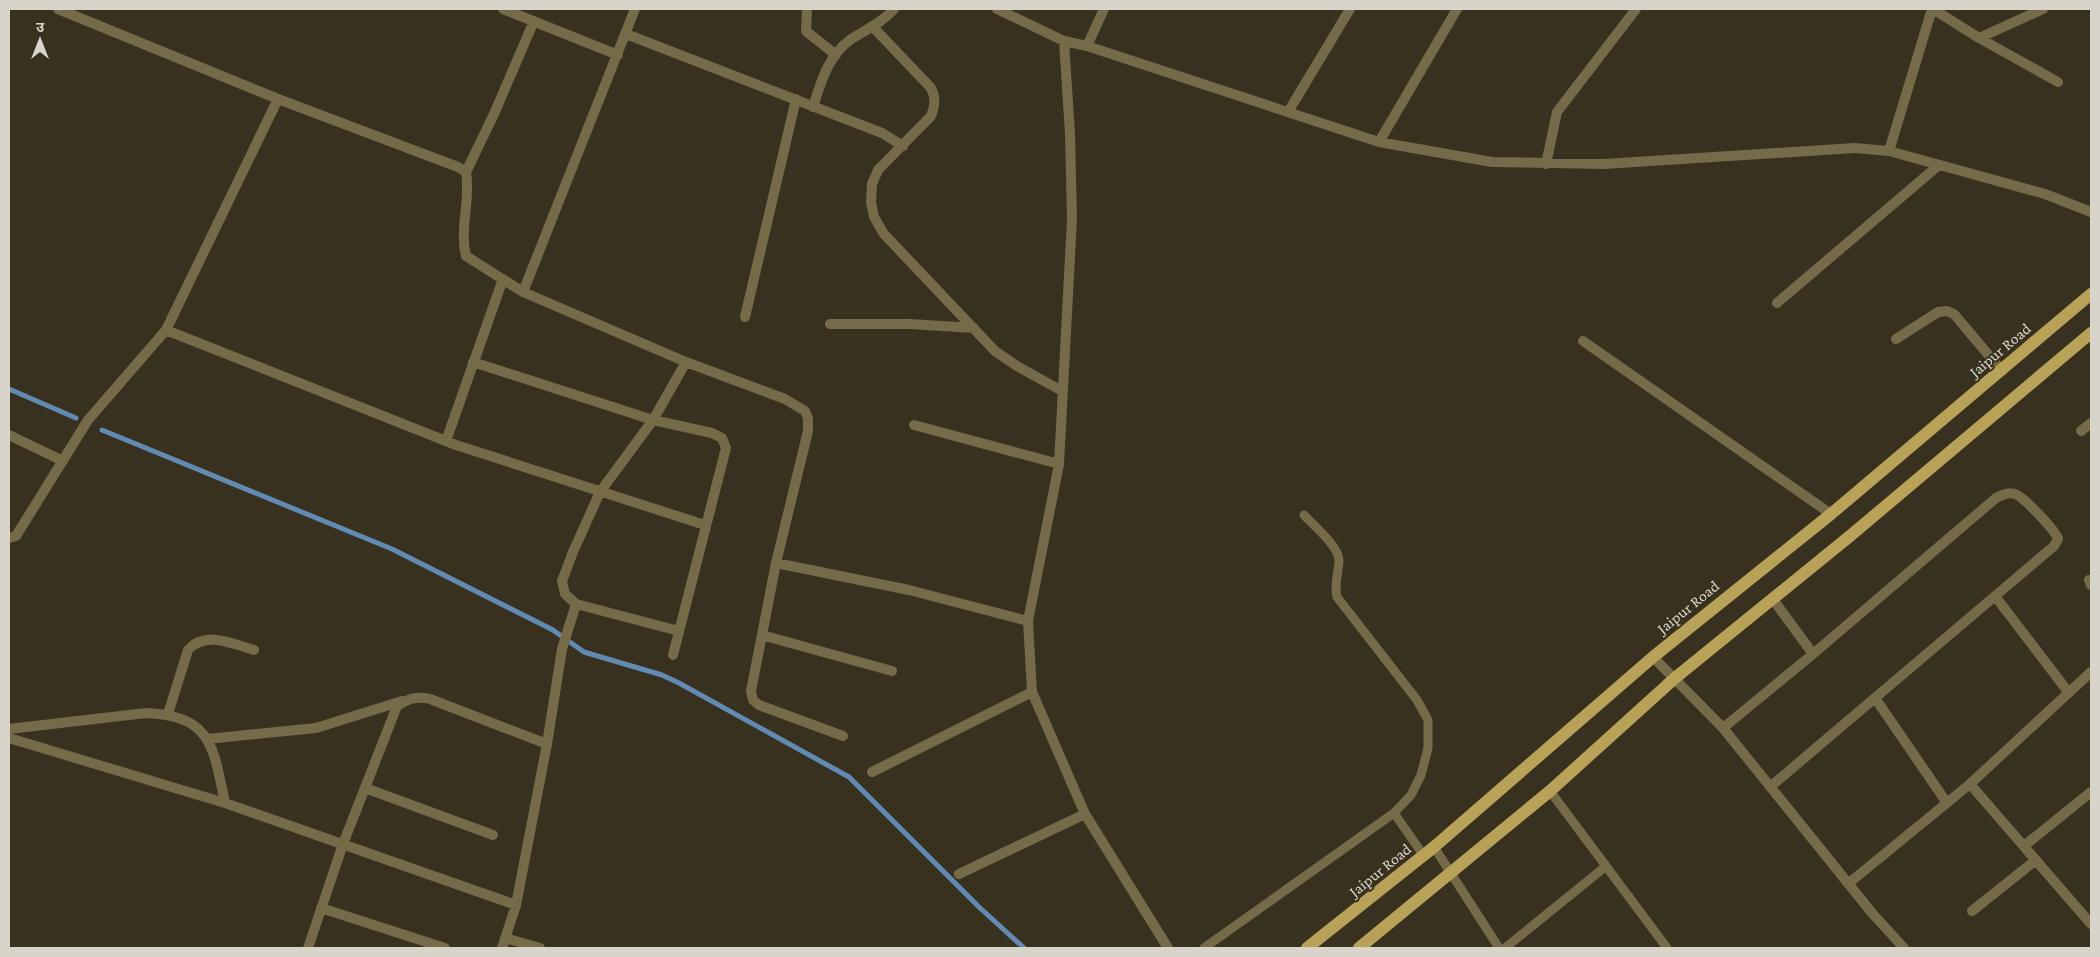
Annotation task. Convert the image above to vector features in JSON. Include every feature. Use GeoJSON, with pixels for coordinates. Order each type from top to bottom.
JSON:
{"type":"FeatureCollection","features":[{"type":"Feature","properties":{"kind":"main road","name":"Jaipur Road"},"geometry":{"type":"LineString","coordinates":[[1307,948],[1424,856],[1653,656],[1831,514],[2091,294]]}},
{"type":"Feature","properties":{"kind":"main road"},"geometry":{"type":"LineString","coordinates":[[1358,948],[1550,791],[1675,678],[1857,530],[2091,333]]}},
{"type":"Feature","properties":{"kind":"street"},"geometry":{"type":"LineString","coordinates":[[58,9],[278,99],[458,167],[466,172]]}},
{"type":"Feature","properties":{"kind":"street"},"geometry":{"type":"LineString","coordinates":[[503,9],[618,55]]}},
{"type":"Feature","properties":{"kind":"street"},"geometry":{"type":"LineString","coordinates":[[523,292],[635,9]]}},
{"type":"Feature","properties":{"kind":"street"},"geometry":{"type":"LineString","coordinates":[[807,9],[806,31],[836,54]]}},
{"type":"Feature","properties":{"kind":"street"},"geometry":{"type":"LineString","coordinates":[[814,107],[824,72],[836,54],[848,42],[885,19],[894,9]]}},
{"type":"Feature","properties":{"kind":"street"},"geometry":{"type":"LineString","coordinates":[[997,9],[1064,40],[1379,142],[1492,162],[1546,164],[1604,164],[1855,148],[1889,151],[2045,194],[2091,212]]}},
{"type":"Feature","properties":{"kind":"street"},"geometry":{"type":"LineString","coordinates":[[1087,46],[1104,9]]}},
{"type":"Feature","properties":{"kind":"street"},"geometry":{"type":"LineString","coordinates":[[1288,112],[1350,9]]}},
{"type":"Feature","properties":{"kind":"street"},"geometry":{"type":"LineString","coordinates":[[1379,142],[1457,9]]}},
{"type":"Feature","properties":{"kind":"street"},"geometry":{"type":"LineString","coordinates":[[1546,164],[1557,112],[1636,9]]}},
{"type":"Feature","properties":{"kind":"street"},"geometry":{"type":"LineString","coordinates":[[1889,151],[1932,9],[1979,38],[2058,82]]}},
{"type":"Feature","properties":{"kind":"street"},"geometry":{"type":"LineString","coordinates":[[1979,38],[2043,9]]}},
{"type":"Feature","properties":{"kind":"street"},"geometry":{"type":"LineString","coordinates":[[534,21],[494,114],[466,172],[468,183],[462,244],[466,256],[523,292],[686,362],[785,398],[805,411],[808,418],[808,431],[776,564],[750,691],[753,700],[779,713],[843,736]]}},
{"type":"Feature","properties":{"kind":"street"},"geometry":{"type":"LineString","coordinates":[[872,26],[931,88],[935,97],[935,106],[931,116],[878,170],[872,184],[871,202],[874,217],[884,234],[995,351],[1017,366],[1062,391]]}},
{"type":"Feature","properties":{"kind":"street"},"geometry":{"type":"LineString","coordinates":[[626,34],[882,133],[903,146]]}},
{"type":"Feature","properties":{"kind":"street"},"geometry":{"type":"LineString","coordinates":[[1064,40],[1070,134],[1072,219],[1059,464],[1028,622],[1032,692],[1085,814],[1168,948]]}},
{"type":"Feature","properties":{"kind":"street"},"geometry":{"type":"LineString","coordinates":[[9,538],[16,536],[88,420],[166,330],[278,99]]}},
{"type":"Feature","properties":{"kind":"street"},"geometry":{"type":"LineString","coordinates":[[745,317],[796,99]]}},
{"type":"Feature","properties":{"kind":"street"},"geometry":{"type":"LineString","coordinates":[[1777,303],[1939,165]]}},
{"type":"Feature","properties":{"kind":"street"},"geometry":{"type":"LineString","coordinates":[[446,441],[503,280]]}},
{"type":"Feature","properties":{"kind":"street"},"geometry":{"type":"LineString","coordinates":[[1896,339],[1938,312],[1947,311],[1954,314],[2002,371]]}},
{"type":"Feature","properties":{"kind":"street"},"geometry":{"type":"LineString","coordinates":[[830,324],[910,324],[974,328]]}},
{"type":"Feature","properties":{"kind":"street"},"geometry":{"type":"LineString","coordinates":[[166,330],[446,441],[704,525]]}},
{"type":"Feature","properties":{"kind":"street"},"geometry":{"type":"LineString","coordinates":[[1583,341],[1831,514]]}},
{"type":"Feature","properties":{"kind":"street"},"geometry":{"type":"LineString","coordinates":[[473,362],[653,420],[712,433],[722,438],[726,448],[704,525],[673,655]]}},
{"type":"Feature","properties":{"kind":"street"},"geometry":{"type":"LineString","coordinates":[[679,631],[576,604],[565,594],[562,582],[573,552],[600,492],[653,420],[686,362]]}},
{"type":"Feature","properties":{"kind":"street"},"geometry":{"type":"LineString","coordinates":[[2081,431],[2091,423]]}},
{"type":"Feature","properties":{"kind":"street"},"geometry":{"type":"LineString","coordinates":[[914,425],[1059,464]]}},
{"type":"Feature","properties":{"kind":"street"},"geometry":{"type":"LineString","coordinates":[[9,436],[63,461]]}},
{"type":"Feature","properties":{"kind":"street"},"geometry":{"type":"LineString","coordinates":[[1723,728],[1996,498],[2008,493],[2016,495],[2055,530],[2058,539],[2054,546],[1770,787]]}},
{"type":"Feature","properties":{"kind":"street"},"geometry":{"type":"LineString","coordinates":[[776,564],[909,590],[1028,622]]}},
{"type":"Feature","properties":{"kind":"street"},"geometry":{"type":"LineString","coordinates":[[1995,596],[2069,693]]}},
{"type":"Feature","properties":{"kind":"street"},"geometry":{"type":"LineString","coordinates":[[1772,598],[1813,654]]}},
{"type":"Feature","properties":{"kind":"street"},"geometry":{"type":"LineString","coordinates":[[540,948],[504,943],[516,905],[547,744],[562,649],[576,604]]}},
{"type":"Feature","properties":{"kind":"street"},"geometry":{"type":"LineString","coordinates":[[762,635],[892,671]]}},
{"type":"Feature","properties":{"kind":"street"},"geometry":{"type":"LineString","coordinates":[[168,714],[188,650],[194,643],[203,639],[216,640],[254,650]]}},
{"type":"Feature","properties":{"kind":"street"},"geometry":{"type":"LineString","coordinates":[[1653,656],[1723,728],[1904,948]]}},
{"type":"Feature","properties":{"kind":"street"},"geometry":{"type":"LineString","coordinates":[[1849,883],[1970,784],[2091,672]]}},
{"type":"Feature","properties":{"kind":"street"},"geometry":{"type":"LineString","coordinates":[[872,772],[1032,692]]}},
{"type":"Feature","properties":{"kind":"street"},"geometry":{"type":"LineString","coordinates":[[208,739],[316,728],[418,696],[547,744]]}},
{"type":"Feature","properties":{"kind":"street"},"geometry":{"type":"LineString","coordinates":[[1876,698],[1947,803]]}},
{"type":"Feature","properties":{"kind":"street"},"geometry":{"type":"LineString","coordinates":[[308,948],[343,844],[397,706],[405,700]]}},
{"type":"Feature","properties":{"kind":"street"},"geometry":{"type":"LineString","coordinates":[[9,729],[146,713],[168,714],[184,719],[197,727],[208,739],[215,756],[226,803]]}},
{"type":"Feature","properties":{"kind":"street"},"geometry":{"type":"LineString","coordinates":[[9,738],[226,803],[516,905]]}},
{"type":"Feature","properties":{"kind":"street"},"geometry":{"type":"LineString","coordinates":[[1970,784],[2091,924]]}},
{"type":"Feature","properties":{"kind":"street"},"geometry":{"type":"LineString","coordinates":[[365,788],[493,835]]}},
{"type":"Feature","properties":{"kind":"street"},"geometry":{"type":"LineString","coordinates":[[2024,846],[2091,792]]}},
{"type":"Feature","properties":{"kind":"street"},"geometry":{"type":"LineString","coordinates":[[959,874],[1085,814]]}},
{"type":"Feature","properties":{"kind":"street"},"geometry":{"type":"LineString","coordinates":[[1972,912],[2036,860]]}},
{"type":"Feature","properties":{"kind":"street"},"geometry":{"type":"LineString","coordinates":[[321,908],[445,948]]}},
{"type":"Feature","properties":{"kind":"lane"},"geometry":{"type":"LineString","coordinates":[[1204,948],[1394,813],[1411,795],[1421,775],[1428,748],[1428,720],[1417,700],[1337,598],[1335,586],[1339,560],[1337,550],[1304,515]]}},
{"type":"Feature","properties":{"kind":"lane"},"geometry":{"type":"LineString","coordinates":[[1550,791],[1667,948]]}},
{"type":"Feature","properties":{"kind":"lane"},"geometry":{"type":"LineString","coordinates":[[1394,813],[1424,856]]}},
{"type":"Feature","properties":{"kind":"lane"},"geometry":{"type":"LineString","coordinates":[[1434,847],[1499,948]]}},
{"type":"Feature","properties":{"kind":"lane"},"geometry":{"type":"LineString","coordinates":[[1504,948],[1606,867]]}},
{"type":"Feature","properties":{"kind":"waterway"},"geometry":{"type":"LineString","coordinates":[[9,389],[76,418]]}},
{"type":"Feature","properties":{"kind":"waterway"},"geometry":{"type":"LineString","coordinates":[[102,430],[392,549],[553,630],[584,652],[662,675],[679,683],[849,777],[979,907],[1024,948]]}}]}
